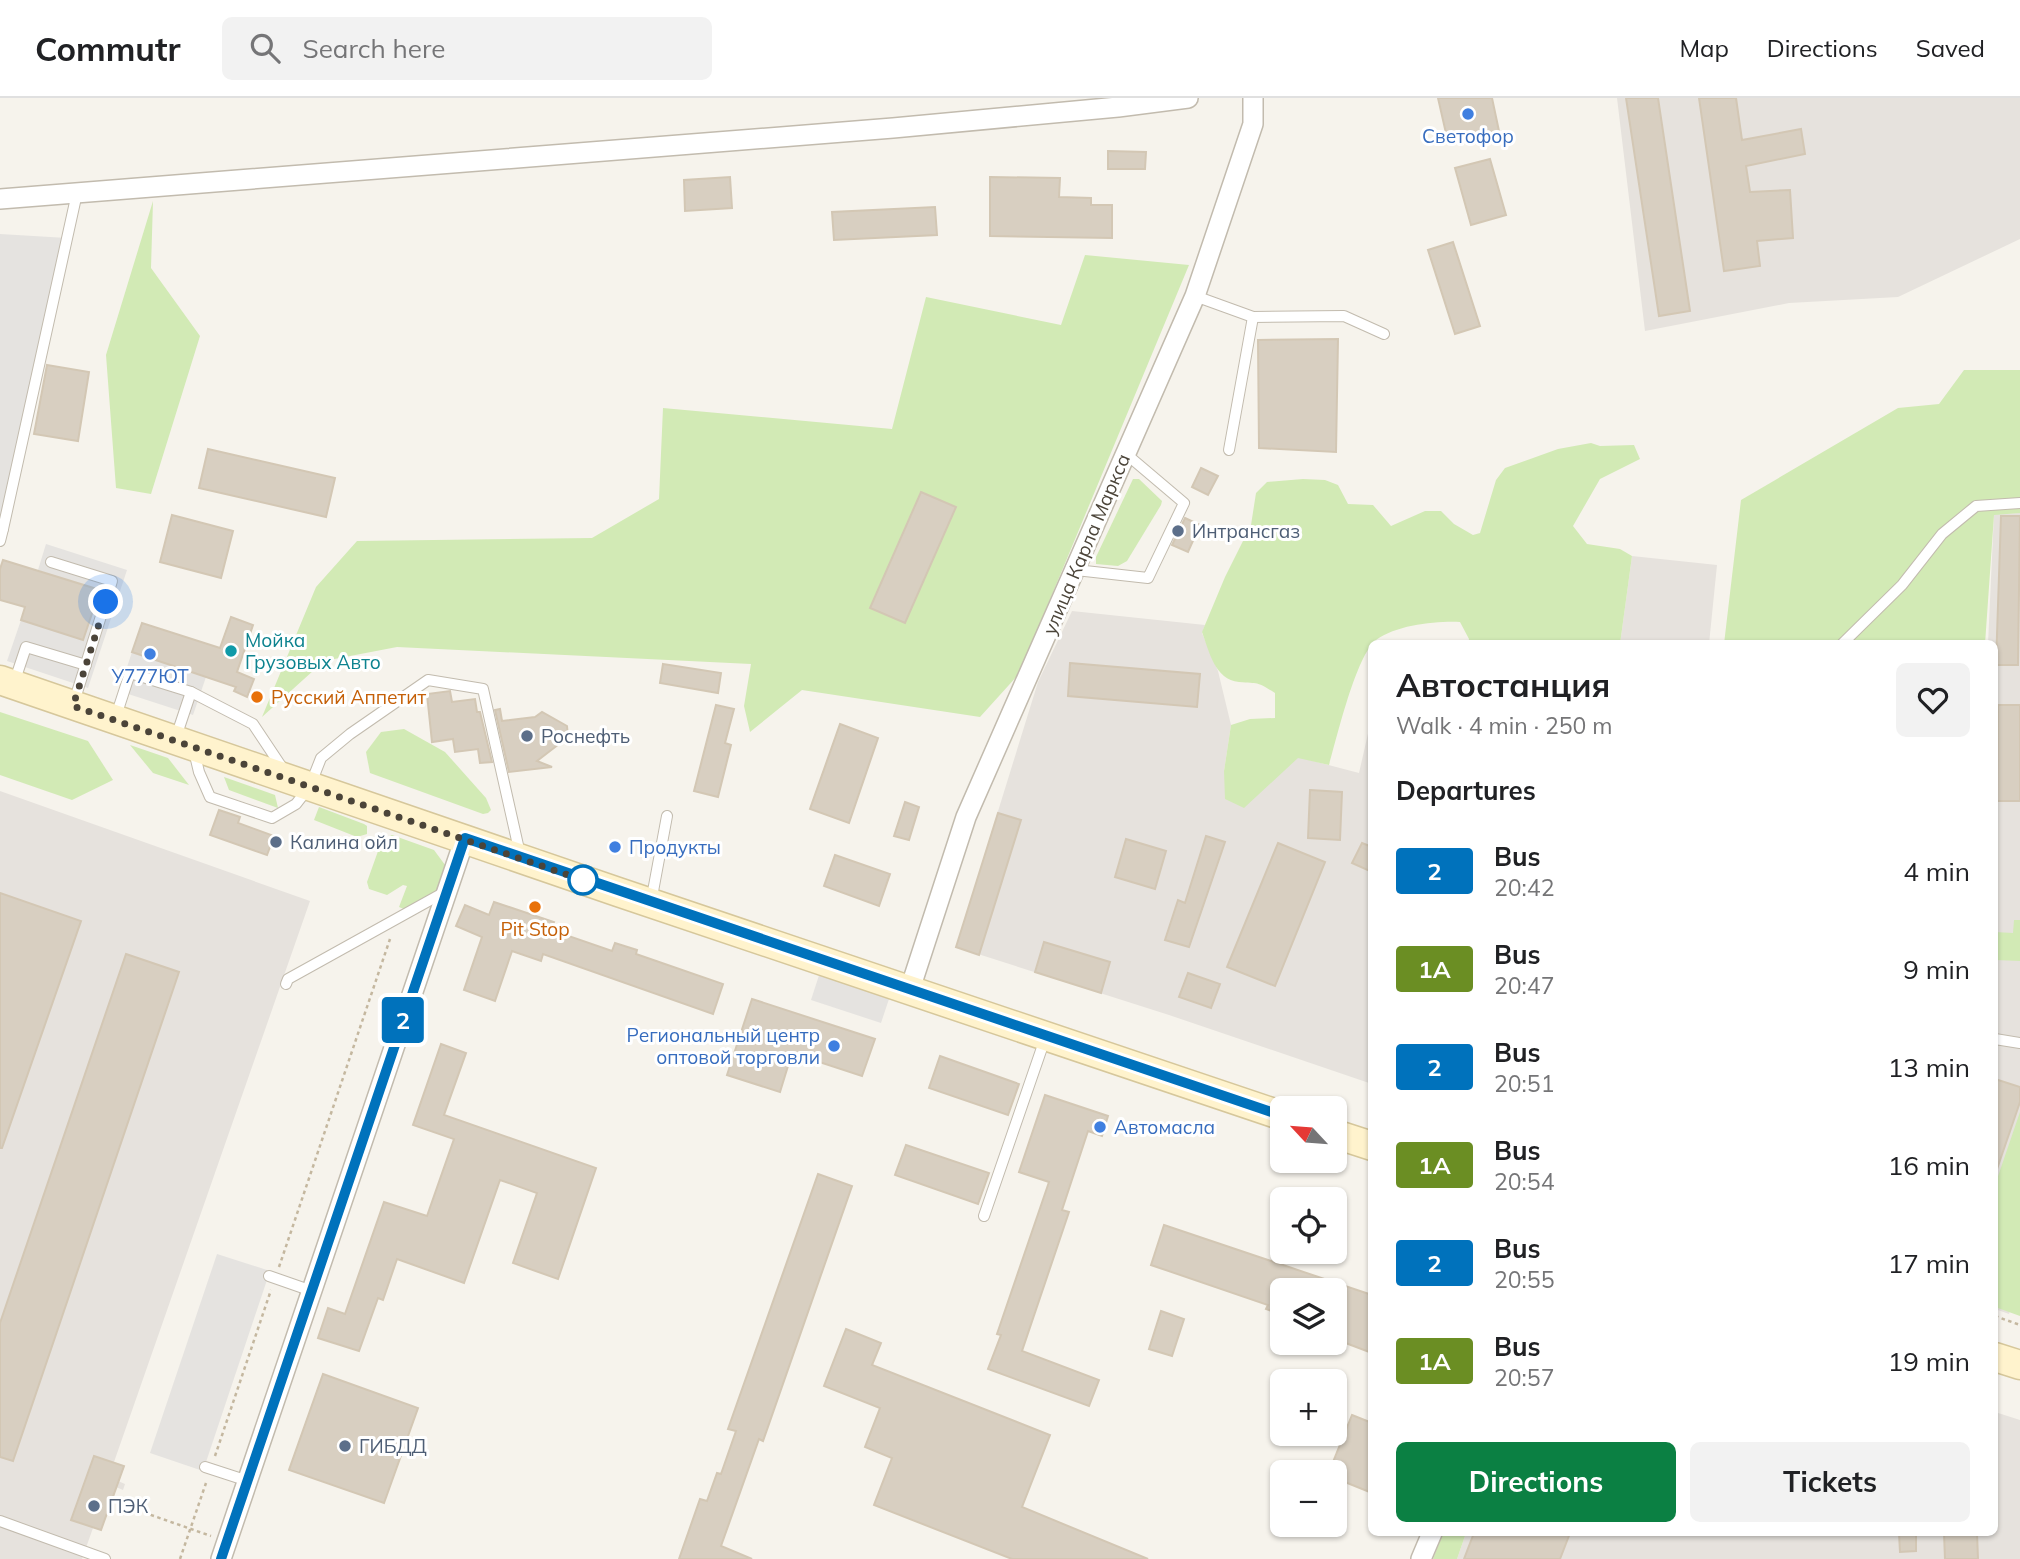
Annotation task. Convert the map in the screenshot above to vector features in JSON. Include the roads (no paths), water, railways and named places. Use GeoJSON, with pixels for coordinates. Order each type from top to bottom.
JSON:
{"type":"FeatureCollection","features":[{"type":"Feature","properties":{"kind":"main road"},"geometry":{"type":"LineString","coordinates":[[7,683],[1270,1112]]}},
{"type":"Feature","properties":{"kind":"main road"},"geometry":{"type":"LineString","coordinates":[[1348,1138],[1368,1145]]}},
{"type":"Feature","properties":{"kind":"main road"},"geometry":{"type":"LineString","coordinates":[[1998,1358],[2020,1365]]}},
{"type":"Feature","properties":{"kind":"street"},"geometry":{"type":"LineString","coordinates":[[0,199],[893,128],[1188,98]]}},
{"type":"Feature","properties":{"kind":"street","name":"улица Карла Маркса"},"geometry":{"type":"LineString","coordinates":[[909,989],[966,817],[1195,296],[1253,124],[1253,98]]}},
{"type":"Feature","properties":{"kind":"street"},"geometry":{"type":"LineString","coordinates":[[224,1551],[465,838]]}},
{"type":"Feature","properties":{"kind":"street"},"geometry":{"type":"LineString","coordinates":[[1421,1559],[1431,1536]]}},
{"type":"Feature","properties":{"kind":"lane"},"geometry":{"type":"LineString","coordinates":[[0,541],[77,193]]}},
{"type":"Feature","properties":{"kind":"lane"},"geometry":{"type":"LineString","coordinates":[[1195,296],[1253,317],[1344,316],[1384,334]]}},
{"type":"Feature","properties":{"kind":"lane"},"geometry":{"type":"LineString","coordinates":[[1229,450],[1253,317]]}},
{"type":"Feature","properties":{"kind":"lane"},"geometry":{"type":"LineString","coordinates":[[1076,570],[1148,578],[1184,503],[1125,453]]}},
{"type":"Feature","properties":{"kind":"lane"},"geometry":{"type":"LineString","coordinates":[[1846,640],[1902,585],[1942,534],[1976,506],[2020,503]]}},
{"type":"Feature","properties":{"kind":"lane"},"geometry":{"type":"LineString","coordinates":[[51,562],[112,581],[73,706]]}},
{"type":"Feature","properties":{"kind":"lane"},"geometry":{"type":"LineString","coordinates":[[7,683],[26,647],[86,666]]}},
{"type":"Feature","properties":{"kind":"lane"},"geometry":{"type":"LineString","coordinates":[[115,719],[130,673],[191,692],[253,724],[300,782]]}},
{"type":"Feature","properties":{"kind":"lane"},"geometry":{"type":"LineString","coordinates":[[191,692],[184,742],[211,797],[272,818],[296,804],[300,782],[321,758],[350,734],[428,680],[483,689],[521,858]]}},
{"type":"Feature","properties":{"kind":"lane"},"geometry":{"type":"LineString","coordinates":[[651,902],[667,816]]}},
{"type":"Feature","properties":{"kind":"lane"},"geometry":{"type":"LineString","coordinates":[[286,984],[288,979],[447,891]]}},
{"type":"Feature","properties":{"kind":"lane"},"geometry":{"type":"LineString","coordinates":[[984,1216],[1047,1035]]}},
{"type":"Feature","properties":{"kind":"lane"},"geometry":{"type":"LineString","coordinates":[[1998,1039],[2020,1043]]}},
{"type":"Feature","properties":{"kind":"lane"},"geometry":{"type":"LineString","coordinates":[[272,1277],[312,1291]]}},
{"type":"Feature","properties":{"kind":"lane"},"geometry":{"type":"LineString","coordinates":[[208,1468],[248,1481]]}},
{"type":"Feature","properties":{"kind":"lane"},"geometry":{"type":"LineString","coordinates":[[0,1521],[105,1559]]}},
{"type":"Feature","properties":{"kind":"place","name":"Светофор"},"geometry":{"type":"Point","coordinates":[1468,114]}},
{"type":"Feature","properties":{"kind":"place","name":"Интрансгаз"},"geometry":{"type":"Point","coordinates":[1178,531]}},
{"type":"Feature","properties":{"kind":"place","name":"Мойка Грузовых Авто"},"geometry":{"type":"Point","coordinates":[231,651]}},
{"type":"Feature","properties":{"kind":"place","name":"У777ЮТ"},"geometry":{"type":"Point","coordinates":[150,654]}},
{"type":"Feature","properties":{"kind":"place","name":"Русский Аппетит"},"geometry":{"type":"Point","coordinates":[257,697]}},
{"type":"Feature","properties":{"kind":"place","name":"Роснефть"},"geometry":{"type":"Point","coordinates":[527,736]}},
{"type":"Feature","properties":{"kind":"place","name":"Калина ойл"},"geometry":{"type":"Point","coordinates":[276,842]}},
{"type":"Feature","properties":{"kind":"place","name":"Продукты"},"geometry":{"type":"Point","coordinates":[615,847]}},
{"type":"Feature","properties":{"kind":"place","name":"Pit Stop"},"geometry":{"type":"Point","coordinates":[535,907]}},
{"type":"Feature","properties":{"kind":"place","name":"Региональный центр оптовой торговли"},"geometry":{"type":"Point","coordinates":[834,1046]}},
{"type":"Feature","properties":{"kind":"place","name":"Автомасла"},"geometry":{"type":"Point","coordinates":[1100,1127]}},
{"type":"Feature","properties":{"kind":"place","name":"ГИБДД"},"geometry":{"type":"Point","coordinates":[345,1446]}},
{"type":"Feature","properties":{"kind":"place","name":"ПЭК"},"geometry":{"type":"Point","coordinates":[94,1506]}}]}
